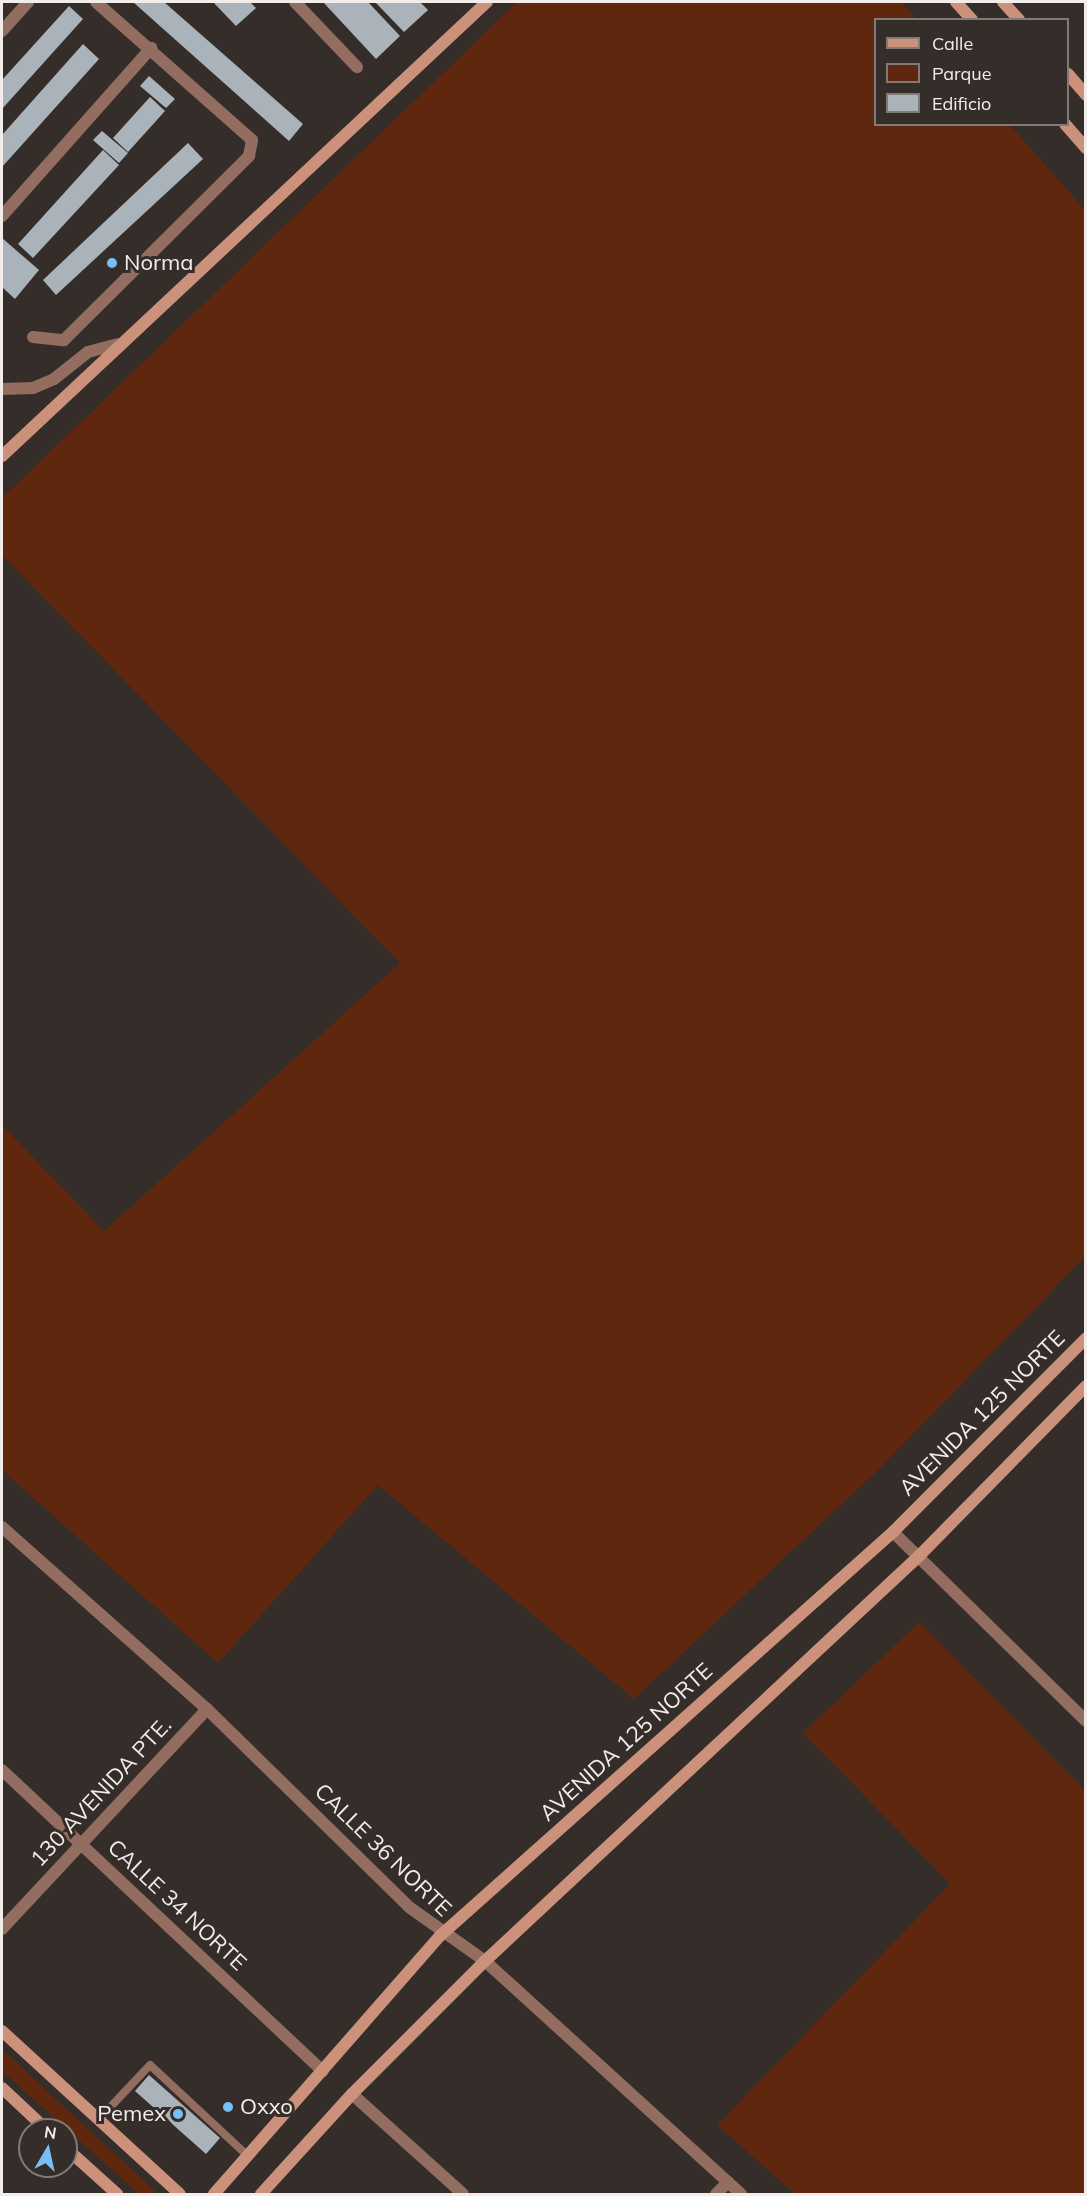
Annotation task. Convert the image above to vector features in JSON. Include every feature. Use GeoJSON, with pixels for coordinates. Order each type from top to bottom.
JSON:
{"type":"FeatureCollection","features":[{"type":"Feature","properties":{"kind":"main road"},"geometry":{"type":"LineString","coordinates":[[2,456],[117,344],[487,2]]}},
{"type":"Feature","properties":{"kind":"main road"},"geometry":{"type":"LineString","coordinates":[[956,2],[970,18]]}},
{"type":"Feature","properties":{"kind":"main road"},"geometry":{"type":"LineString","coordinates":[[1003,2],[1017,18]]}},
{"type":"Feature","properties":{"kind":"main road"},"geometry":{"type":"LineString","coordinates":[[1069,75],[1086,95]]}},
{"type":"Feature","properties":{"kind":"main road"},"geometry":{"type":"LineString","coordinates":[[1067,126],[1086,148]]}},
{"type":"Feature","properties":{"kind":"main road","name":"AVENIDA 125 NORTE"},"geometry":{"type":"LineString","coordinates":[[214,2194],[249,2157],[441,1935],[893,1532],[1086,1338]]}},
{"type":"Feature","properties":{"kind":"main road"},"geometry":{"type":"LineString","coordinates":[[261,2194],[351,2094],[485,1961],[919,1556],[1086,1386]]}},
{"type":"Feature","properties":{"kind":"main road"},"geometry":{"type":"LineString","coordinates":[[2,2031],[100,2118],[180,2194]]}},
{"type":"Feature","properties":{"kind":"main road"},"geometry":{"type":"LineString","coordinates":[[2,2088],[33,2118]]}},
{"type":"Feature","properties":{"kind":"main road"},"geometry":{"type":"LineString","coordinates":[[78,2159],[117,2194]]}},
{"type":"Feature","properties":{"kind":"street"},"geometry":{"type":"LineString","coordinates":[[2,32],[28,2]]}},
{"type":"Feature","properties":{"kind":"street"},"geometry":{"type":"LineString","coordinates":[[33,337],[64,340],[249,156],[252,140],[151,48],[96,2]]}},
{"type":"Feature","properties":{"kind":"street"},"geometry":{"type":"LineString","coordinates":[[295,2],[357,67]]}},
{"type":"Feature","properties":{"kind":"street"},"geometry":{"type":"LineString","coordinates":[[2,216],[151,48]]}},
{"type":"Feature","properties":{"kind":"street"},"geometry":{"type":"LineString","coordinates":[[2,389],[33,388],[54,380],[88,352],[117,344]]}},
{"type":"Feature","properties":{"kind":"street","name":"CALLE 36 NORTE"},"geometry":{"type":"LineString","coordinates":[[2,1527],[207,1709],[441,1935],[485,1961],[741,2194]]}},
{"type":"Feature","properties":{"kind":"street"},"geometry":{"type":"LineString","coordinates":[[893,1532],[1086,1721]]}},
{"type":"Feature","properties":{"kind":"street","name":"130 AVENIDA PTE."},"geometry":{"type":"LineString","coordinates":[[2,1929],[207,1709]]}},
{"type":"Feature","properties":{"kind":"street","name":"CALLE 34 NORTE"},"geometry":{"type":"LineString","coordinates":[[2,1770],[323,2071]]}},
{"type":"Feature","properties":{"kind":"street"},"geometry":{"type":"LineString","coordinates":[[351,2094],[463,2194]]}},
{"type":"Feature","properties":{"kind":"street"},"geometry":{"type":"LineString","coordinates":[[716,2194],[728,2182]]}},
{"type":"Feature","properties":{"kind":"lane"},"geometry":{"type":"LineString","coordinates":[[100,2118],[150,2065],[249,2157]]}},
{"type":"Feature","properties":{"kind":"green space"},"geometry":{"type":"Polygon","coordinates":[[[517,2],[901,2],[916,18],[874,18],[874,126],[1011,126],[1085,210],[1085,1257],[878,1470],[634,1699],[378,1485],[218,1663],[2,1470],[2,1125],[104,1231],[400,963],[2,555],[2,498],[517,2]]]}},
{"type":"Feature","properties":{"kind":"green space"},"geometry":{"type":"Polygon","coordinates":[[[919,1622],[1085,1790],[1085,2194],[795,2194],[717,2125],[950,1884],[803,1733],[919,1622]]]}},
{"type":"Feature","properties":{"kind":"green space"},"geometry":{"type":"Polygon","coordinates":[[[2,2049],[76,2118],[54,2118],[2,2071],[2,2049]]]}},
{"type":"Feature","properties":{"kind":"green space"},"geometry":{"type":"Polygon","coordinates":[[[78,2120],[156,2192],[139,2194],[78,2139],[78,2120]]]}},
{"type":"Feature","properties":{"kind":"building"},"geometry":{"type":"Polygon","coordinates":[[[133,2],[164,2],[303,124],[289,141],[133,2]]]}},
{"type":"Feature","properties":{"kind":"building"},"geometry":{"type":"Polygon","coordinates":[[[213,2],[250,2],[256,8],[236,26],[213,2]]]}},
{"type":"Feature","properties":{"kind":"building"},"geometry":{"type":"Polygon","coordinates":[[[323,2],[368,2],[400,36],[376,59],[323,2]]]}},
{"type":"Feature","properties":{"kind":"building"},"geometry":{"type":"Polygon","coordinates":[[[375,2],[420,2],[428,10],[404,32],[375,2]]]}},
{"type":"Feature","properties":{"kind":"building"},"geometry":{"type":"Polygon","coordinates":[[[69,6],[83,19],[2,109],[2,80],[69,6]]]}},
{"type":"Feature","properties":{"kind":"building"},"geometry":{"type":"Polygon","coordinates":[[[83,44],[99,59],[2,167],[2,135],[83,44]]]}},
{"type":"Feature","properties":{"kind":"building"},"geometry":{"type":"Polygon","coordinates":[[[149,76],[175,99],[166,108],[140,86],[149,76]]]}},
{"type":"Feature","properties":{"kind":"building"},"geometry":{"type":"Polygon","coordinates":[[[150,97],[165,111],[128,152],[113,138],[150,97]]]}},
{"type":"Feature","properties":{"kind":"building"},"geometry":{"type":"Polygon","coordinates":[[[102,131],[128,153],[119,163],[93,140],[102,131]]]}},
{"type":"Feature","properties":{"kind":"building"},"geometry":{"type":"Polygon","coordinates":[[[188,143],[203,159],[56,295],[43,280],[188,143]]]}},
{"type":"Feature","properties":{"kind":"building"},"geometry":{"type":"Polygon","coordinates":[[[103,150],[119,165],[33,258],[18,244],[103,150]]]}},
{"type":"Feature","properties":{"kind":"building"},"geometry":{"type":"Polygon","coordinates":[[[2,238],[39,270],[15,299],[2,287],[2,238]]]}},
{"type":"Feature","properties":{"kind":"building","name":"Pemex"},"geometry":{"type":"Polygon","coordinates":[[[149,2075],[220,2138],[206,2154],[135,2091],[149,2075]]]}},
{"type":"Feature","properties":{"kind":"place","name":"Norma"},"geometry":{"type":"Point","coordinates":[112,263]}},
{"type":"Feature","properties":{"kind":"place","name":"Oxxo"},"geometry":{"type":"Point","coordinates":[228,2107]}},
{"type":"Feature","properties":{"kind":"place","name":"Pemex"},"geometry":{"type":"Point","coordinates":[178,2114]}}]}
